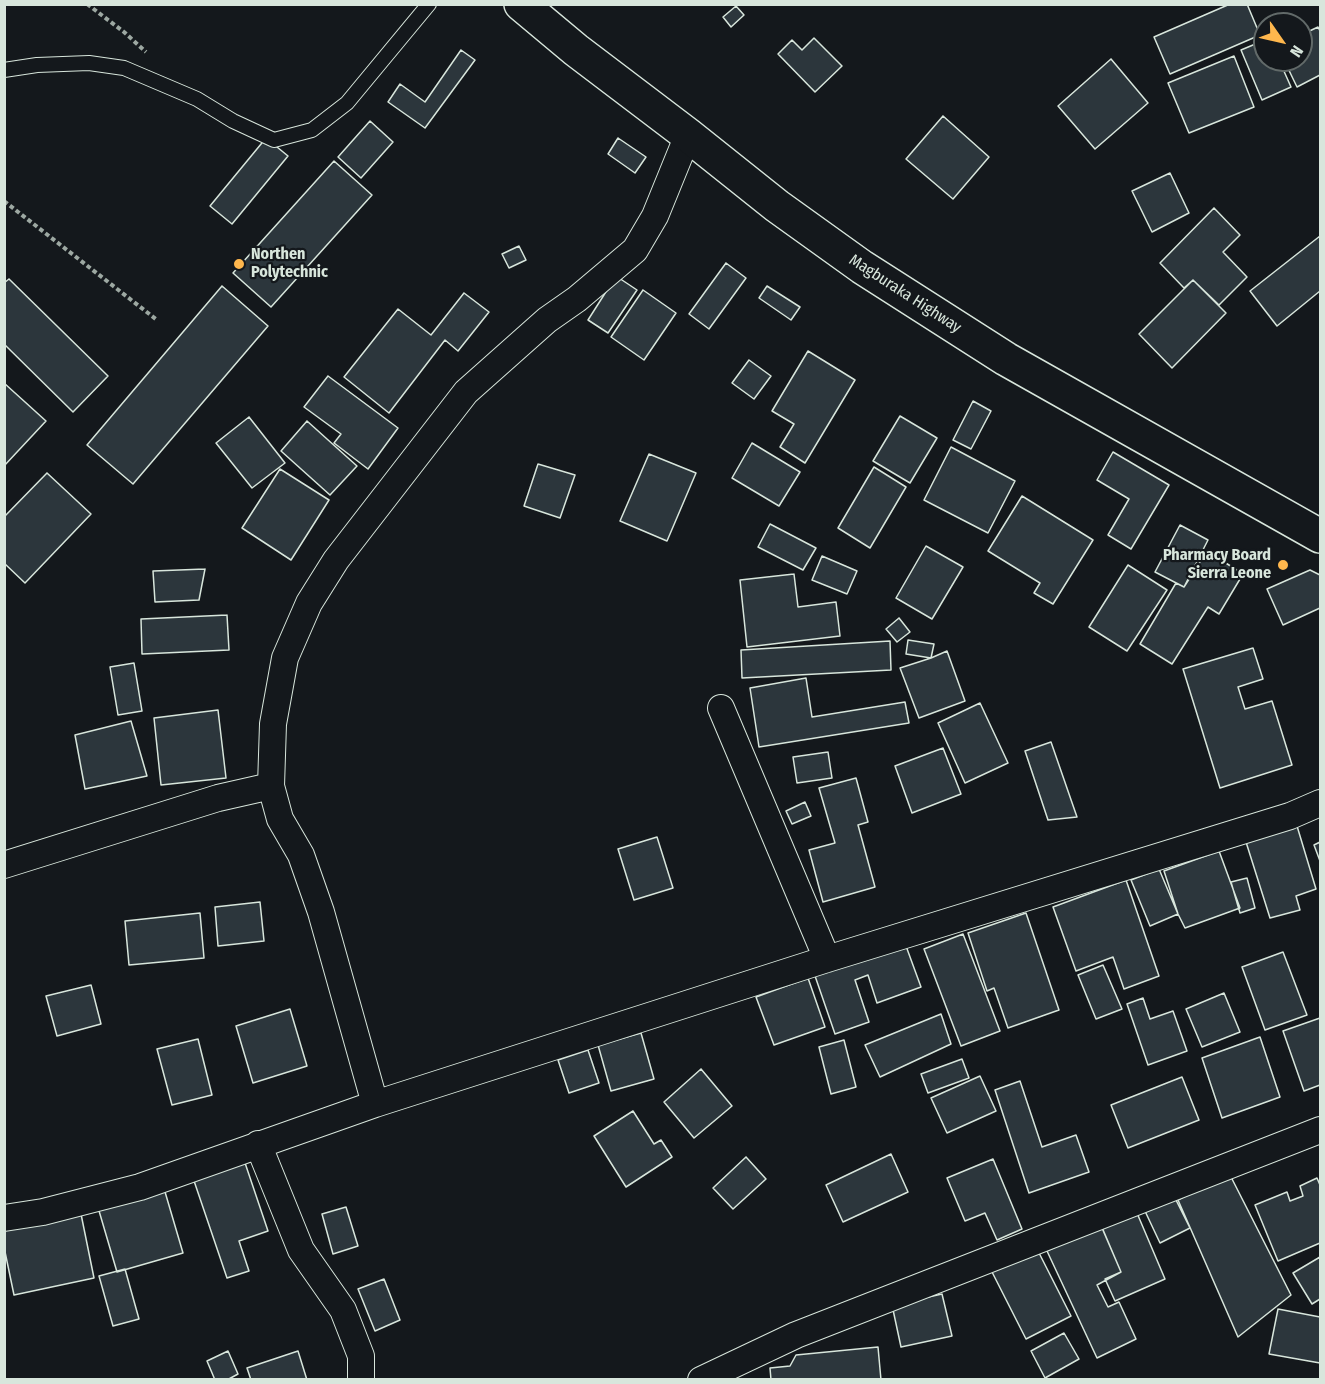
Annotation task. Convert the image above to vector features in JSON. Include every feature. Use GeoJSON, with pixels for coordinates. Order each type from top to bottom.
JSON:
{"type":"FeatureCollection","features":[{"type":"Feature","properties":{"kind":"main road","name":"Magburaka Highway"},"geometry":{"type":"LineString","coordinates":[[520,4],[777,206],[862,267],[1006,359],[1320,536]]}},
{"type":"Feature","properties":{"kind":"street"},"geometry":{"type":"LineString","coordinates":[[375,1104],[321,912],[301,855],[280,819],[272,786],[273,724],[285,658],[309,603],[336,560],[466,392],[547,320],[577,299],[635,250],[655,216],[688,135]]}},
{"type":"Feature","properties":{"kind":"street"},"geometry":{"type":"LineString","coordinates":[[720,708],[827,959]]}},
{"type":"Feature","properties":{"kind":"street"},"geometry":{"type":"LineString","coordinates":[[4,865],[218,798],[272,786]]}},
{"type":"Feature","properties":{"kind":"street"},"geometry":{"type":"LineString","coordinates":[[4,1218],[43,1212],[140,1187],[375,1104],[827,959],[1278,819],[1320,803]]}},
{"type":"Feature","properties":{"kind":"street"},"geometry":{"type":"LineString","coordinates":[[701,1380],[796,1335],[1320,1130]]}},
{"type":"Feature","properties":{"kind":"street"},"geometry":{"type":"LineString","coordinates":[[258,1144],[301,1250],[343,1310],[361,1356],[361,1380]]}},
{"type":"Feature","properties":{"kind":"lane"},"geometry":{"type":"LineString","coordinates":[[4,70],[37,65],[89,63],[124,68],[197,99],[234,121],[274,140],[312,130],[346,103],[429,4]]}},
{"type":"Feature","properties":{"kind":"path"},"geometry":{"type":"LineString","coordinates":[[4,201],[157,320]]}},
{"type":"Feature","properties":{"kind":"building"},"geometry":{"type":"Polygon","coordinates":[[[1230,4],[1247,4],[1253,18],[1253,38],[1170,74],[1154,37],[1230,4]]]}},
{"type":"Feature","properties":{"kind":"building"},"geometry":{"type":"Polygon","coordinates":[[[736,6],[744,15],[731,27],[723,17],[736,6]]]}},
{"type":"Feature","properties":{"kind":"building"},"geometry":{"type":"Polygon","coordinates":[[[1318,27],[1320,31],[1320,75],[1297,87],[1290,72],[1313,72],[1313,29],[1318,27]]]}},
{"type":"Feature","properties":{"kind":"building"},"geometry":{"type":"Polygon","coordinates":[[[814,38],[842,66],[815,92],[778,54],[792,40],[802,50],[814,38]]]}},
{"type":"Feature","properties":{"kind":"building"},"geometry":{"type":"Polygon","coordinates":[[[1253,45],[1253,72],[1284,72],[1291,87],[1262,100],[1241,50],[1253,45]]]}},
{"type":"Feature","properties":{"kind":"building"},"geometry":{"type":"Polygon","coordinates":[[[461,50],[475,60],[425,128],[388,102],[400,84],[425,102],[461,50]]]}},
{"type":"Feature","properties":{"kind":"building"},"geometry":{"type":"Polygon","coordinates":[[[1234,56],[1254,107],[1189,133],[1168,83],[1234,56]]]}},
{"type":"Feature","properties":{"kind":"building"},"geometry":{"type":"Polygon","coordinates":[[[1111,59],[1148,103],[1095,149],[1058,106],[1111,59]]]}},
{"type":"Feature","properties":{"kind":"building"},"geometry":{"type":"Polygon","coordinates":[[[943,116],[989,157],[953,199],[906,159],[943,116]]]}},
{"type":"Feature","properties":{"kind":"building"},"geometry":{"type":"Polygon","coordinates":[[[370,121],[393,142],[361,178],[338,157],[370,121]]]}},
{"type":"Feature","properties":{"kind":"building"},"geometry":{"type":"Polygon","coordinates":[[[266,138],[288,156],[232,224],[210,206],[266,138]]]}},
{"type":"Feature","properties":{"kind":"building"},"geometry":{"type":"Polygon","coordinates":[[[618,138],[646,157],[635,173],[608,154],[618,138]]]}},
{"type":"Feature","properties":{"kind":"building"},"geometry":{"type":"Polygon","coordinates":[[[334,161],[372,195],[271,307],[233,273],[334,161]]]}},
{"type":"Feature","properties":{"kind":"building"},"geometry":{"type":"Polygon","coordinates":[[[1170,173],[1189,213],[1152,232],[1132,191],[1170,173]]]}},
{"type":"Feature","properties":{"kind":"building"},"geometry":{"type":"Polygon","coordinates":[[[1214,208],[1240,235],[1223,252],[1247,277],[1219,305],[1193,280],[1184,288],[1160,263],[1214,208]]]}},
{"type":"Feature","properties":{"kind":"building"},"geometry":{"type":"Polygon","coordinates":[[[1320,236],[1320,291],[1277,326],[1250,291],[1320,236]]]}},
{"type":"Feature","properties":{"kind":"building"},"geometry":{"type":"Polygon","coordinates":[[[519,246],[526,260],[509,268],[502,254],[519,246]]]}},
{"type":"Feature","properties":{"kind":"building"},"geometry":{"type":"Polygon","coordinates":[[[726,263],[746,278],[709,329],[689,314],[726,263]]]}},
{"type":"Feature","properties":{"kind":"building"},"geometry":{"type":"Polygon","coordinates":[[[616,276],[637,290],[608,333],[588,320],[616,276]]]}},
{"type":"Feature","properties":{"kind":"building"},"geometry":{"type":"Polygon","coordinates":[[[9,279],[108,376],[73,412],[4,344],[4,283],[9,279]]]}},
{"type":"Feature","properties":{"kind":"building"},"geometry":{"type":"Polygon","coordinates":[[[1193,280],[1226,313],[1172,368],[1139,334],[1193,280]]]}},
{"type":"Feature","properties":{"kind":"building"},"geometry":{"type":"Polygon","coordinates":[[[222,286],[268,326],[133,484],[87,445],[222,286]]]}},
{"type":"Feature","properties":{"kind":"building"},"geometry":{"type":"Polygon","coordinates":[[[767,286],[800,307],[791,320],[759,298],[767,286]]]}},
{"type":"Feature","properties":{"kind":"building"},"geometry":{"type":"Polygon","coordinates":[[[643,290],[676,313],[644,360],[611,337],[643,290]]]}},
{"type":"Feature","properties":{"kind":"building"},"geometry":{"type":"Polygon","coordinates":[[[464,293],[489,312],[458,351],[445,340],[389,413],[344,377],[398,309],[431,335],[464,293]]]}},
{"type":"Feature","properties":{"kind":"building"},"geometry":{"type":"Polygon","coordinates":[[[808,351],[855,380],[805,463],[780,447],[794,424],[772,411],[808,351]]]}},
{"type":"Feature","properties":{"kind":"building"},"geometry":{"type":"Polygon","coordinates":[[[749,360],[771,376],[754,399],[732,383],[749,360]]]}},
{"type":"Feature","properties":{"kind":"building"},"geometry":{"type":"Polygon","coordinates":[[[328,376],[398,428],[368,469],[334,443],[341,434],[304,407],[328,376]]]}},
{"type":"Feature","properties":{"kind":"building"},"geometry":{"type":"Polygon","coordinates":[[[4,383],[46,421],[4,466],[4,383]]]}},
{"type":"Feature","properties":{"kind":"building"},"geometry":{"type":"Polygon","coordinates":[[[973,401],[991,411],[971,449],[953,440],[973,401]]]}},
{"type":"Feature","properties":{"kind":"building"},"geometry":{"type":"Polygon","coordinates":[[[900,416],[937,438],[910,483],[873,461],[900,416]]]}},
{"type":"Feature","properties":{"kind":"building"},"geometry":{"type":"Polygon","coordinates":[[[249,417],[285,463],[252,488],[216,443],[249,417]]]}},
{"type":"Feature","properties":{"kind":"building"},"geometry":{"type":"Polygon","coordinates":[[[307,421],[357,466],[330,495],[281,451],[307,421]]]}},
{"type":"Feature","properties":{"kind":"building"},"geometry":{"type":"Polygon","coordinates":[[[752,443],[800,472],[779,506],[732,478],[752,443]]]}},
{"type":"Feature","properties":{"kind":"building"},"geometry":{"type":"Polygon","coordinates":[[[951,447],[1015,481],[988,533],[924,500],[951,447]]]}},
{"type":"Feature","properties":{"kind":"building"},"geometry":{"type":"Polygon","coordinates":[[[1113,452],[1169,485],[1131,549],[1108,535],[1129,499],[1097,480],[1113,452]]]}},
{"type":"Feature","properties":{"kind":"building"},"geometry":{"type":"Polygon","coordinates":[[[649,454],[696,473],[667,541],[620,521],[649,454]]]}},
{"type":"Feature","properties":{"kind":"building"},"geometry":{"type":"Polygon","coordinates":[[[538,464],[575,475],[560,518],[524,506],[538,464]]]}},
{"type":"Feature","properties":{"kind":"building"},"geometry":{"type":"Polygon","coordinates":[[[874,467],[906,487],[870,548],[838,528],[874,467]]]}},
{"type":"Feature","properties":{"kind":"building"},"geometry":{"type":"Polygon","coordinates":[[[280,469],[329,500],[291,560],[242,528],[280,469]]]}},
{"type":"Feature","properties":{"kind":"building"},"geometry":{"type":"Polygon","coordinates":[[[47,473],[91,514],[25,583],[4,563],[4,517],[47,473]]]}},
{"type":"Feature","properties":{"kind":"building"},"geometry":{"type":"Polygon","coordinates":[[[1022,496],[1093,540],[1053,604],[1034,593],[1040,583],[988,551],[1022,496]]]}},
{"type":"Feature","properties":{"kind":"building"},"geometry":{"type":"Polygon","coordinates":[[[770,524],[816,548],[803,570],[758,547],[770,524]]]}},
{"type":"Feature","properties":{"kind":"building"},"geometry":{"type":"Polygon","coordinates":[[[1180,525],[1208,540],[1184,587],[1155,572],[1180,525]]]}},
{"type":"Feature","properties":{"kind":"building"},"geometry":{"type":"Polygon","coordinates":[[[926,546],[963,567],[932,619],[896,598],[926,546]]]}},
{"type":"Feature","properties":{"kind":"building"},"geometry":{"type":"Polygon","coordinates":[[[1207,551],[1243,574],[1219,614],[1208,607],[1172,664],[1140,644],[1176,583],[1184,587],[1207,551]]]}},
{"type":"Feature","properties":{"kind":"building"},"geometry":{"type":"Polygon","coordinates":[[[822,556],[857,571],[847,594],[812,580],[822,556]]]}},
{"type":"Feature","properties":{"kind":"building"},"geometry":{"type":"Polygon","coordinates":[[[1128,565],[1167,590],[1127,651],[1089,627],[1128,565]]]}},
{"type":"Feature","properties":{"kind":"building"},"geometry":{"type":"Polygon","coordinates":[[[205,569],[199,600],[155,602],[153,571],[205,569]]]}},
{"type":"Feature","properties":{"kind":"building"},"geometry":{"type":"Polygon","coordinates":[[[1310,570],[1320,575],[1320,608],[1283,625],[1267,589],[1310,570]]]}},
{"type":"Feature","properties":{"kind":"building"},"geometry":{"type":"Polygon","coordinates":[[[794,574],[798,607],[836,602],[840,636],[747,647],[740,580],[794,574]]]}},
{"type":"Feature","properties":{"kind":"building"},"geometry":{"type":"Polygon","coordinates":[[[227,615],[229,650],[142,654],[141,619],[227,615]]]}},
{"type":"Feature","properties":{"kind":"building"},"geometry":{"type":"Polygon","coordinates":[[[899,618],[910,632],[897,642],[886,629],[899,618]]]}},
{"type":"Feature","properties":{"kind":"building"},"geometry":{"type":"Polygon","coordinates":[[[908,640],[934,644],[931,658],[906,654],[908,640]]]}},
{"type":"Feature","properties":{"kind":"building"},"geometry":{"type":"Polygon","coordinates":[[[890,641],[891,670],[742,678],[741,650],[890,641]]]}},
{"type":"Feature","properties":{"kind":"building"},"geometry":{"type":"Polygon","coordinates":[[[1253,648],[1263,679],[1238,687],[1245,709],[1272,701],[1292,765],[1220,788],[1183,669],[1253,648]]]}},
{"type":"Feature","properties":{"kind":"building"},"geometry":{"type":"Polygon","coordinates":[[[947,651],[965,701],[919,718],[900,668],[947,651]]]}},
{"type":"Feature","properties":{"kind":"building"},"geometry":{"type":"Polygon","coordinates":[[[134,663],[142,711],[118,715],[110,667],[134,663]]]}},
{"type":"Feature","properties":{"kind":"building"},"geometry":{"type":"Polygon","coordinates":[[[806,678],[812,717],[905,702],[909,723],[759,747],[750,688],[806,678]]]}},
{"type":"Feature","properties":{"kind":"building"},"geometry":{"type":"Polygon","coordinates":[[[980,703],[1008,763],[965,783],[938,723],[980,703]]]}},
{"type":"Feature","properties":{"kind":"building"},"geometry":{"type":"Polygon","coordinates":[[[218,710],[226,778],[161,785],[154,718],[218,710]]]}},
{"type":"Feature","properties":{"kind":"building"},"geometry":{"type":"Polygon","coordinates":[[[131,721],[147,776],[85,789],[75,735],[131,721]]]}},
{"type":"Feature","properties":{"kind":"building"},"geometry":{"type":"Polygon","coordinates":[[[1051,742],[1077,817],[1048,820],[1025,751],[1051,742]]]}},
{"type":"Feature","properties":{"kind":"building"},"geometry":{"type":"Polygon","coordinates":[[[943,748],[961,794],[912,813],[895,766],[943,748]]]}},
{"type":"Feature","properties":{"kind":"building"},"geometry":{"type":"Polygon","coordinates":[[[828,752],[832,778],[797,783],[793,757],[828,752]]]}},
{"type":"Feature","properties":{"kind":"building"},"geometry":{"type":"Polygon","coordinates":[[[856,778],[868,822],[858,825],[875,887],[823,902],[809,850],[835,843],[819,788],[856,778]]]}},
{"type":"Feature","properties":{"kind":"building"},"geometry":{"type":"Polygon","coordinates":[[[805,802],[811,816],[792,824],[786,811],[805,802]]]}},
{"type":"Feature","properties":{"kind":"building"},"geometry":{"type":"Polygon","coordinates":[[[1297,826],[1316,889],[1296,896],[1300,910],[1270,918],[1246,842],[1297,826]]]}},
{"type":"Feature","properties":{"kind":"building"},"geometry":{"type":"Polygon","coordinates":[[[657,837],[673,888],[634,900],[618,849],[657,837]]]}},
{"type":"Feature","properties":{"kind":"building"},"geometry":{"type":"Polygon","coordinates":[[[1320,842],[1320,861],[1314,845],[1320,842]]]}},
{"type":"Feature","properties":{"kind":"building"},"geometry":{"type":"Polygon","coordinates":[[[1219,851],[1240,908],[1185,928],[1164,871],[1219,851]]]}},
{"type":"Feature","properties":{"kind":"building"},"geometry":{"type":"Polygon","coordinates":[[[1159,869],[1178,914],[1150,926],[1131,880],[1159,869]]]}},
{"type":"Feature","properties":{"kind":"building"},"geometry":{"type":"Polygon","coordinates":[[[1247,878],[1255,908],[1240,913],[1231,882],[1247,878]]]}},
{"type":"Feature","properties":{"kind":"building"},"geometry":{"type":"Polygon","coordinates":[[[1126,880],[1159,976],[1124,989],[1113,957],[1076,971],[1053,907],[1126,880]]]}},
{"type":"Feature","properties":{"kind":"building"},"geometry":{"type":"Polygon","coordinates":[[[260,902],[264,941],[218,946],[215,907],[260,902]]]}},
{"type":"Feature","properties":{"kind":"building"},"geometry":{"type":"Polygon","coordinates":[[[200,913],[204,958],[129,965],[125,921],[200,913]]]}},
{"type":"Feature","properties":{"kind":"building"},"geometry":{"type":"Polygon","coordinates":[[[1026,913],[1059,1010],[1008,1028],[994,988],[987,991],[968,933],[1026,913]]]}},
{"type":"Feature","properties":{"kind":"building"},"geometry":{"type":"Polygon","coordinates":[[[963,934],[1000,1031],[961,1046],[924,949],[963,934]]]}},
{"type":"Feature","properties":{"kind":"building"},"geometry":{"type":"Polygon","coordinates":[[[906,946],[921,987],[877,1003],[868,975],[855,980],[869,1022],[835,1034],[814,973],[858,957],[860,962],[906,946]]]}},
{"type":"Feature","properties":{"kind":"building"},"geometry":{"type":"Polygon","coordinates":[[[1283,952],[1307,1015],[1265,1030],[1242,967],[1283,952]]]}},
{"type":"Feature","properties":{"kind":"building"},"geometry":{"type":"Polygon","coordinates":[[[1103,965],[1122,1009],[1096,1019],[1078,975],[1103,965]]]}},
{"type":"Feature","properties":{"kind":"building"},"geometry":{"type":"Polygon","coordinates":[[[808,978],[825,1027],[774,1045],[756,997],[808,978]]]}},
{"type":"Feature","properties":{"kind":"building"},"geometry":{"type":"Polygon","coordinates":[[[91,985],[101,1024],[57,1036],[46,996],[91,985]]]}},
{"type":"Feature","properties":{"kind":"building"},"geometry":{"type":"Polygon","coordinates":[[[1224,993],[1240,1032],[1202,1047],[1186,1009],[1224,993]]]}},
{"type":"Feature","properties":{"kind":"building"},"geometry":{"type":"Polygon","coordinates":[[[1143,998],[1150,1019],[1173,1011],[1187,1051],[1148,1065],[1127,1004],[1143,998]]]}},
{"type":"Feature","properties":{"kind":"building"},"geometry":{"type":"Polygon","coordinates":[[[290,1009],[307,1066],[253,1083],[236,1026],[290,1009]]]}},
{"type":"Feature","properties":{"kind":"building"},"geometry":{"type":"Polygon","coordinates":[[[941,1014],[951,1044],[880,1077],[865,1045],[941,1014]]]}},
{"type":"Feature","properties":{"kind":"building"},"geometry":{"type":"Polygon","coordinates":[[[1320,1018],[1320,1085],[1304,1091],[1283,1031],[1320,1018]]]}},
{"type":"Feature","properties":{"kind":"building"},"geometry":{"type":"Polygon","coordinates":[[[641,1033],[654,1079],[611,1091],[598,1045],[641,1033]]]}},
{"type":"Feature","properties":{"kind":"building"},"geometry":{"type":"Polygon","coordinates":[[[1260,1037],[1280,1097],[1222,1118],[1202,1058],[1260,1037]]]}},
{"type":"Feature","properties":{"kind":"building"},"geometry":{"type":"Polygon","coordinates":[[[198,1039],[212,1095],[172,1105],[157,1049],[198,1039]]]}},
{"type":"Feature","properties":{"kind":"building"},"geometry":{"type":"Polygon","coordinates":[[[844,1040],[856,1087],[831,1094],[819,1047],[844,1040]]]}},
{"type":"Feature","properties":{"kind":"building"},"geometry":{"type":"Polygon","coordinates":[[[588,1050],[599,1083],[569,1093],[558,1060],[588,1050]]]}},
{"type":"Feature","properties":{"kind":"building"},"geometry":{"type":"Polygon","coordinates":[[[962,1059],[969,1078],[928,1093],[921,1074],[962,1059]]]}},
{"type":"Feature","properties":{"kind":"building"},"geometry":{"type":"Polygon","coordinates":[[[701,1069],[732,1106],[694,1138],[664,1102],[701,1069]]]}},
{"type":"Feature","properties":{"kind":"building"},"geometry":{"type":"Polygon","coordinates":[[[980,1076],[996,1111],[947,1133],[931,1098],[980,1076]]]}},
{"type":"Feature","properties":{"kind":"building"},"geometry":{"type":"Polygon","coordinates":[[[1182,1077],[1199,1120],[1128,1148],[1111,1105],[1182,1077]]]}},
{"type":"Feature","properties":{"kind":"building"},"geometry":{"type":"Polygon","coordinates":[[[1020,1081],[1042,1147],[1076,1135],[1089,1172],[1029,1193],[995,1090],[1020,1081]]]}},
{"type":"Feature","properties":{"kind":"building"},"geometry":{"type":"Polygon","coordinates":[[[633,1111],[654,1144],[661,1140],[672,1157],[626,1187],[594,1136],[633,1111]]]}},
{"type":"Feature","properties":{"kind":"building"},"geometry":{"type":"Polygon","coordinates":[[[242,1154],[268,1231],[239,1241],[249,1271],[227,1278],[191,1172],[242,1154]]]}},
{"type":"Feature","properties":{"kind":"building"},"geometry":{"type":"Polygon","coordinates":[[[891,1154],[908,1192],[843,1222],[826,1185],[891,1154]]]}},
{"type":"Feature","properties":{"kind":"building"},"geometry":{"type":"Polygon","coordinates":[[[746,1157],[766,1179],[733,1209],[713,1188],[746,1157]]]}},
{"type":"Feature","properties":{"kind":"building"},"geometry":{"type":"Polygon","coordinates":[[[993,1159],[1022,1229],[997,1240],[985,1213],[965,1221],[947,1178],[993,1159]]]}},
{"type":"Feature","properties":{"kind":"building"},"geometry":{"type":"Polygon","coordinates":[[[1229,1173],[1291,1295],[1238,1337],[1178,1200],[1229,1173]]]}},
{"type":"Feature","properties":{"kind":"building"},"geometry":{"type":"Polygon","coordinates":[[[1317,1178],[1320,1185],[1320,1243],[1278,1261],[1255,1205],[1287,1192],[1290,1201],[1303,1196],[1300,1186],[1317,1178]]]}},
{"type":"Feature","properties":{"kind":"building"},"geometry":{"type":"Polygon","coordinates":[[[163,1185],[183,1253],[117,1272],[97,1204],[163,1185]]]}},
{"type":"Feature","properties":{"kind":"building"},"geometry":{"type":"Polygon","coordinates":[[[1173,1194],[1190,1228],[1160,1243],[1144,1209],[1173,1194]]]}},
{"type":"Feature","properties":{"kind":"building"},"geometry":{"type":"Polygon","coordinates":[[[1134,1206],[1165,1279],[1115,1301],[1105,1279],[1121,1272],[1099,1221],[1134,1206]]]}},
{"type":"Feature","properties":{"kind":"building"},"geometry":{"type":"Polygon","coordinates":[[[346,1207],[358,1246],[333,1254],[322,1214],[346,1207]]]}},
{"type":"Feature","properties":{"kind":"building"},"geometry":{"type":"Polygon","coordinates":[[[81,1214],[94,1278],[14,1295],[4,1247],[4,1229],[81,1214]]]}},
{"type":"Feature","properties":{"kind":"building"},"geometry":{"type":"Polygon","coordinates":[[[1101,1225],[1121,1272],[1097,1285],[1108,1307],[1119,1302],[1136,1339],[1097,1358],[1047,1251],[1101,1225]]]}},
{"type":"Feature","properties":{"kind":"building"},"geometry":{"type":"Polygon","coordinates":[[[1036,1247],[1071,1316],[1026,1339],[991,1270],[1036,1247]]]}},
{"type":"Feature","properties":{"kind":"building"},"geometry":{"type":"Polygon","coordinates":[[[1320,1257],[1320,1299],[1312,1304],[1293,1273],[1320,1257]]]}},
{"type":"Feature","properties":{"kind":"building"},"geometry":{"type":"Polygon","coordinates":[[[125,1269],[139,1319],[113,1326],[99,1276],[125,1269]]]}},
{"type":"Feature","properties":{"kind":"building"},"geometry":{"type":"Polygon","coordinates":[[[384,1279],[400,1320],[375,1331],[358,1289],[384,1279]]]}},
{"type":"Feature","properties":{"kind":"building"},"geometry":{"type":"Polygon","coordinates":[[[942,1294],[952,1336],[901,1347],[892,1305],[942,1294]]]}},
{"type":"Feature","properties":{"kind":"building"},"geometry":{"type":"Polygon","coordinates":[[[1278,1309],[1320,1317],[1320,1363],[1269,1354],[1278,1309]]]}},
{"type":"Feature","properties":{"kind":"building"},"geometry":{"type":"Polygon","coordinates":[[[1064,1333],[1079,1359],[1045,1378],[1031,1351],[1064,1333]]]}},
{"type":"Feature","properties":{"kind":"building"},"geometry":{"type":"Polygon","coordinates":[[[878,1347],[881,1380],[771,1380],[770,1368],[790,1366],[796,1355],[878,1347]]]}},
{"type":"Feature","properties":{"kind":"building"},"geometry":{"type":"Polygon","coordinates":[[[228,1351],[238,1374],[227,1380],[215,1380],[207,1361],[228,1351]]]}},
{"type":"Feature","properties":{"kind":"building"},"geometry":{"type":"Polygon","coordinates":[[[298,1351],[307,1380],[251,1380],[247,1368],[298,1351]]]}},
{"type":"Feature","properties":{"kind":"place","name":"Northen Polytechnic"},"geometry":{"type":"Point","coordinates":[239,264]}},
{"type":"Feature","properties":{"kind":"place","name":"Pharmacy Board Sierra Leone"},"geometry":{"type":"Point","coordinates":[1283,565]}}]}
